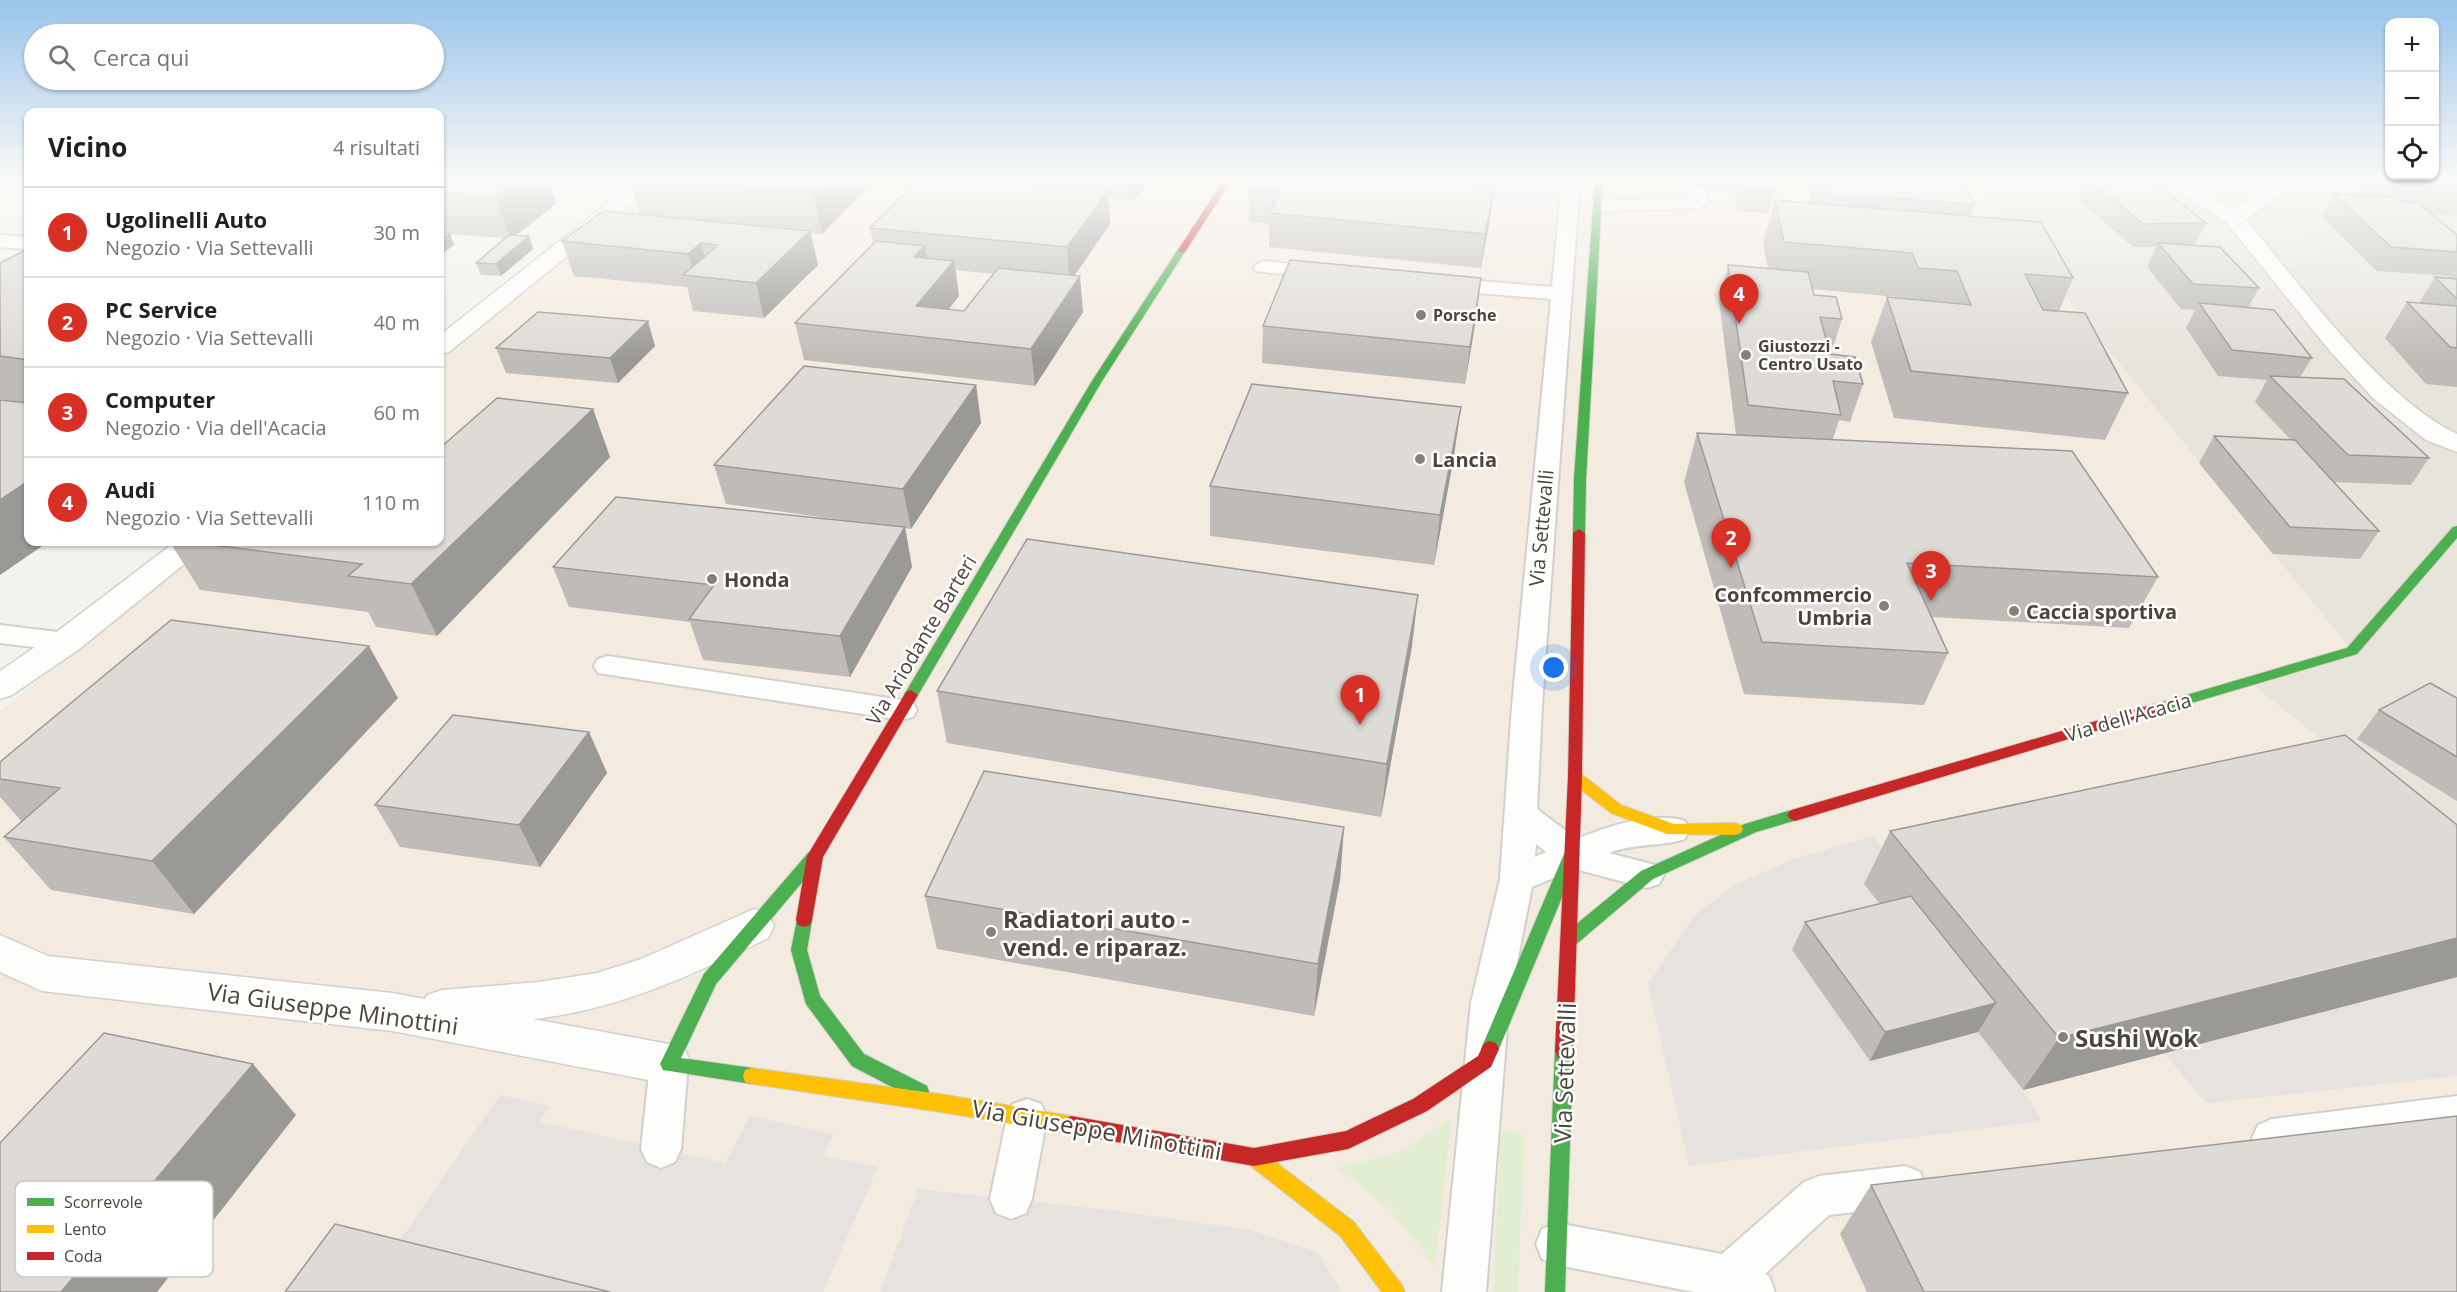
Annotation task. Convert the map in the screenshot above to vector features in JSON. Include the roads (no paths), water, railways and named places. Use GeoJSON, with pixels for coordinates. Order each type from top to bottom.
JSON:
{"type":"FeatureCollection","features":[{"type":"Feature","properties":{"kind":"main road","name":"Via Ariodante Barteri"},"geometry":{"type":"LineString","coordinates":[[940,1103],[858,1060],[812,999],[799,950],[814,856],[1097,381],[1190,238]]}},
{"type":"Feature","properties":{"kind":"main road","name":"Via Settevalli"},"geometry":{"type":"LineString","coordinates":[[1555,1292],[1575,777],[1580,479],[1596,238]]}},
{"type":"Feature","properties":{"kind":"main road","name":"Via dell'Acacia"},"geometry":{"type":"LineString","coordinates":[[1751,828],[2352,651],[2457,530]]}},
{"type":"Feature","properties":{"kind":"main road"},"geometry":{"type":"LineString","coordinates":[[1575,777],[1616,809],[1673,830],[1751,828]]}},
{"type":"Feature","properties":{"kind":"main road"},"geometry":{"type":"LineString","coordinates":[[1568,941],[1615,899],[1647,875],[1751,828]]}},
{"type":"Feature","properties":{"kind":"main road"},"geometry":{"type":"LineString","coordinates":[[1254,1156],[1348,1140],[1420,1105],[1485,1062],[1572,854]]}},
{"type":"Feature","properties":{"kind":"main road"},"geometry":{"type":"LineString","coordinates":[[669,1064],[710,979],[814,856]]}},
{"type":"Feature","properties":{"kind":"main road","name":"Via Giuseppe Minottini"},"geometry":{"type":"LineString","coordinates":[[669,1064],[940,1103],[1254,1156]]}},
{"type":"Feature","properties":{"kind":"main road"},"geometry":{"type":"LineString","coordinates":[[1254,1156],[1347,1229],[1395,1292]]}},
{"type":"Feature","properties":{"kind":"street"},"geometry":{"type":"LineString","coordinates":[[444,344],[577,238]]}},
{"type":"Feature","properties":{"kind":"street"},"geometry":{"type":"LineString","coordinates":[[2250,238],[2339,346],[2384,393],[2436,434],[2457,444]]}},
{"type":"Feature","properties":{"kind":"street"},"geometry":{"type":"LineString","coordinates":[[4,685],[66,642],[188,546]]}},
{"type":"Feature","properties":{"kind":"street"},"geometry":{"type":"LineString","coordinates":[[392,1012],[506,1004],[598,990],[681,960],[756,925]]}},
{"type":"Feature","properties":{"kind":"street","name":"Via Giuseppe Minottini"},"geometry":{"type":"LineString","coordinates":[[0,952],[42,973],[392,1012],[669,1064]]}},
{"type":"Feature","properties":{"kind":"lane","name":"Via Settevalli"},"geometry":{"type":"LineString","coordinates":[[1464,1292],[1490,1003],[1517,879],[1565,238]]}},
{"type":"Feature","properties":{"kind":"lane"},"geometry":{"type":"LineString","coordinates":[[0,241],[24,243]]}},
{"type":"Feature","properties":{"kind":"lane"},"geometry":{"type":"LineString","coordinates":[[1263,267],[1346,275]]}},
{"type":"Feature","properties":{"kind":"lane"},"geometry":{"type":"LineString","coordinates":[[1417,281],[1560,294]]}},
{"type":"Feature","properties":{"kind":"lane"},"geometry":{"type":"LineString","coordinates":[[0,634],[66,642]]}},
{"type":"Feature","properties":{"kind":"lane"},"geometry":{"type":"LineString","coordinates":[[608,666],[902,710]]}},
{"type":"Feature","properties":{"kind":"lane"},"geometry":{"type":"LineString","coordinates":[[1521,814],[1572,854],[1602,866],[1647,875]]}},
{"type":"Feature","properties":{"kind":"lane"},"geometry":{"type":"LineString","coordinates":[[1517,879],[1615,837],[1673,830]]}},
{"type":"Feature","properties":{"kind":"lane"},"geometry":{"type":"LineString","coordinates":[[661,1149],[669,1064]]}},
{"type":"Feature","properties":{"kind":"lane"},"geometry":{"type":"LineString","coordinates":[[2233,1144],[2457,1114]]}},
{"type":"Feature","properties":{"kind":"lane"},"geometry":{"type":"LineString","coordinates":[[1011,1199],[1027,1117]]}},
{"type":"Feature","properties":{"kind":"lane"},"geometry":{"type":"LineString","coordinates":[[1557,1245],[1741,1285],[1819,1196],[1942,1182]]}},
{"type":"Feature","properties":{"kind":"place","name":"Porsche"},"geometry":{"type":"Point","coordinates":[1421,315]}},
{"type":"Feature","properties":{"kind":"place","name":"Audi"},"geometry":{"type":"Point","coordinates":[1739,324]}},
{"type":"Feature","properties":{"kind":"place","name":"Giustozzi - Centro Usato"},"geometry":{"type":"Point","coordinates":[1746,355]}},
{"type":"Feature","properties":{"kind":"place","name":"Lancia"},"geometry":{"type":"Point","coordinates":[1420,459]}},
{"type":"Feature","properties":{"kind":"place","name":"PC Service"},"geometry":{"type":"Point","coordinates":[1731,568]}},
{"type":"Feature","properties":{"kind":"place","name":"Honda"},"geometry":{"type":"Point","coordinates":[712,579]}},
{"type":"Feature","properties":{"kind":"place","name":"Computer"},"geometry":{"type":"Point","coordinates":[1931,601]}},
{"type":"Feature","properties":{"kind":"place","name":"Confcommercio Umbria"},"geometry":{"type":"Point","coordinates":[1884,606]}},
{"type":"Feature","properties":{"kind":"place","name":"Caccia sportiva"},"geometry":{"type":"Point","coordinates":[2014,611]}},
{"type":"Feature","properties":{"kind":"place","name":"Ugolinelli Auto"},"geometry":{"type":"Point","coordinates":[1360,725]}},
{"type":"Feature","properties":{"kind":"place","name":"Radiatori auto - vend. e riparaz."},"geometry":{"type":"Point","coordinates":[991,932]}},
{"type":"Feature","properties":{"kind":"place","name":"Sushi Wok"},"geometry":{"type":"Point","coordinates":[2063,1037]}}]}
